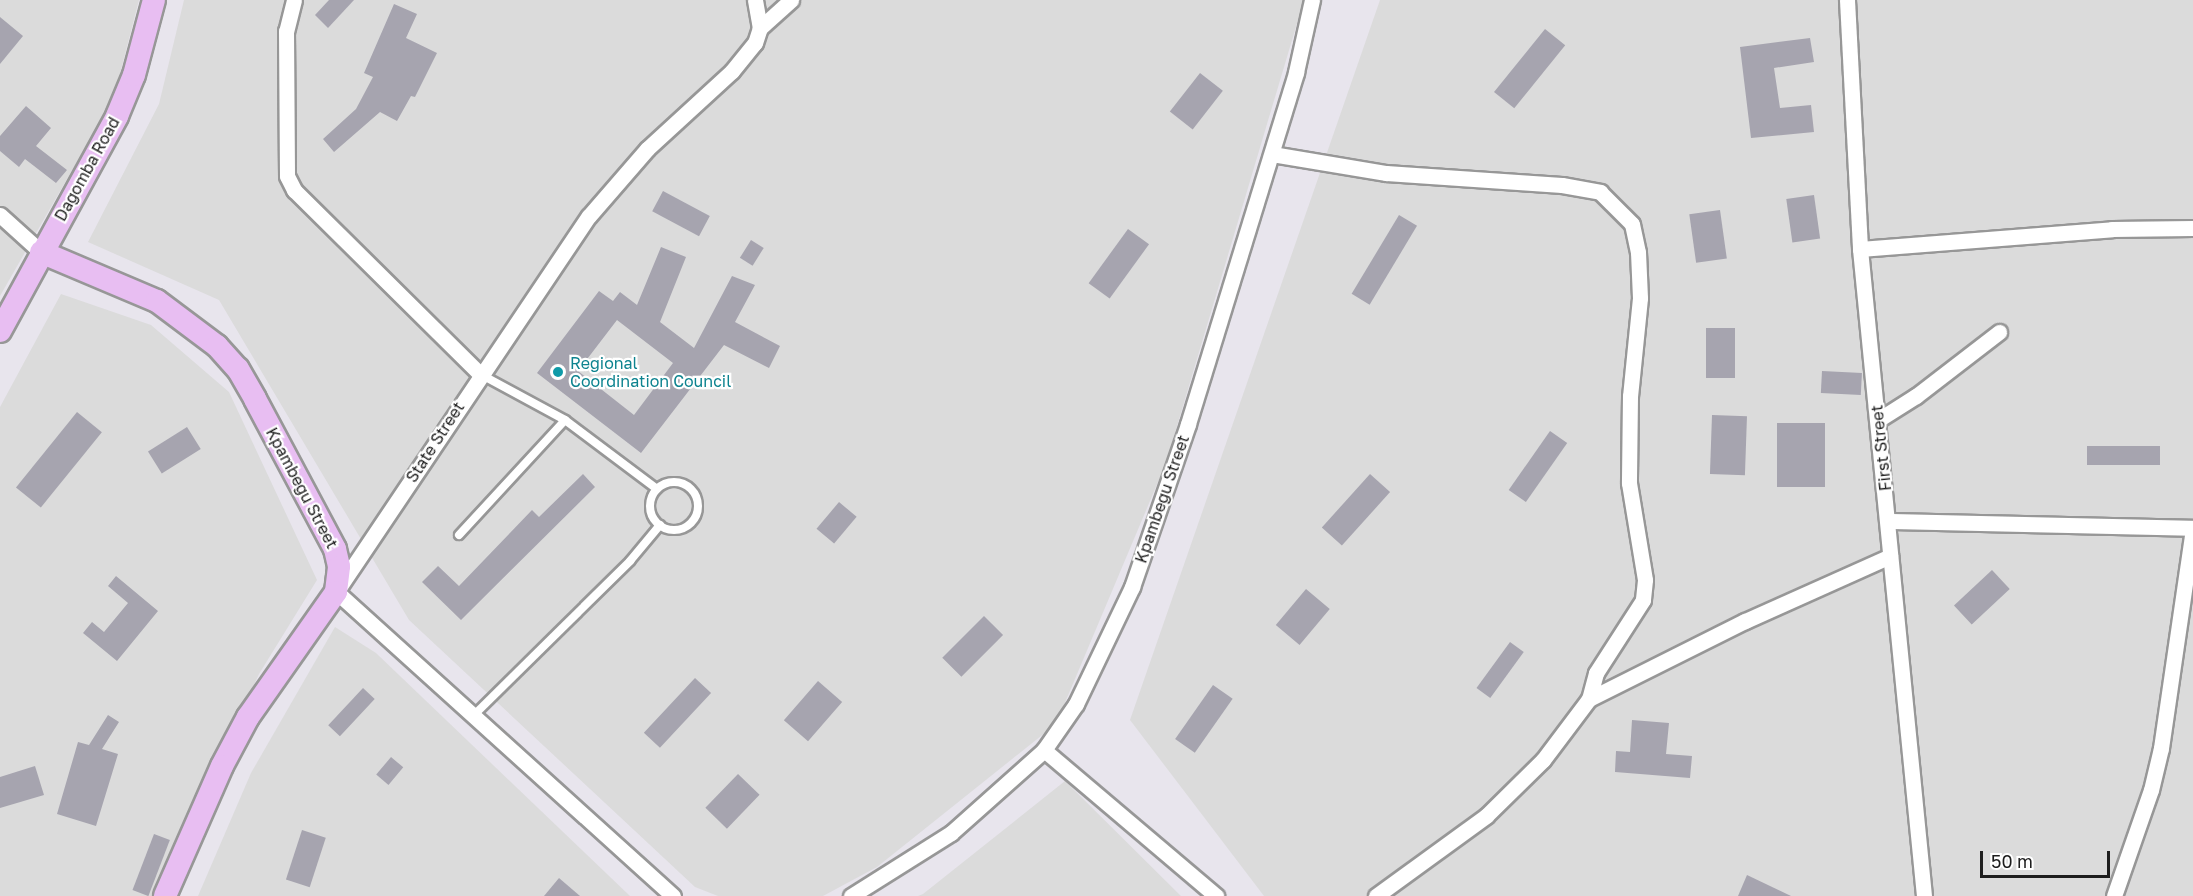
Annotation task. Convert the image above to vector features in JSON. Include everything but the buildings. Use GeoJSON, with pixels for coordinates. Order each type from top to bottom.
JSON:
{"type":"FeatureCollection","features":[{"type":"Feature","properties":{"kind":"street","name":"Dagomba Road"},"geometry":{"type":"LineString","coordinates":[[0,331],[117,116],[134,75],[154,0]]}},
{"type":"Feature","properties":{"kind":"street"},"geometry":{"type":"LineString","coordinates":[[294,0],[286,31],[287,176],[294,190],[480,374]]}},
{"type":"Feature","properties":{"kind":"street"},"geometry":{"type":"LineString","coordinates":[[755,0],[760,28]]}},
{"type":"Feature","properties":{"kind":"street","name":"State Street"},"geometry":{"type":"LineString","coordinates":[[165,896],[222,765],[248,717],[336,592],[480,374],[610,190],[732,71],[755,43],[760,28],[791,0]]}},
{"type":"Feature","properties":{"kind":"street","name":"Kpambegu Street"},"geometry":{"type":"LineString","coordinates":[[851,896],[951,833],[1044,750],[1076,705],[1132,587],[1188,424],[1272,154],[1312,0]]}},
{"type":"Feature","properties":{"kind":"street","name":"First Street"},"geometry":{"type":"LineString","coordinates":[[1847,0],[1860,249],[1924,896]]}},
{"type":"Feature","properties":{"kind":"street"},"geometry":{"type":"LineString","coordinates":[[1272,154],[1386,174],[1562,185],[1600,192],[1620,208],[1632,224],[1638,252],[1640,298],[1630,396],[1629,483],[1644,590],[1637,609],[1596,673],[1589,699],[1543,760],[1486,816],[1376,896]]}},
{"type":"Feature","properties":{"kind":"street","name":"Kpambegu Street"},"geometry":{"type":"LineString","coordinates":[[0,215],[41,252],[157,301],[217,346],[238,369],[335,549],[339,567],[336,592]]}},
{"type":"Feature","properties":{"kind":"street"},"geometry":{"type":"LineString","coordinates":[[1860,249],[2112,229],[2193,228]]}},
{"type":"Feature","properties":{"kind":"street"},"geometry":{"type":"LineString","coordinates":[[1878,420],[1916,396],[1999,332]]}},
{"type":"Feature","properties":{"kind":"street"},"geometry":{"type":"LineString","coordinates":[[1888,521],[2193,528],[2161,748],[2145,810],[2114,896]]}},
{"type":"Feature","properties":{"kind":"street"},"geometry":{"type":"LineString","coordinates":[[1589,699],[1890,556]]}},
{"type":"Feature","properties":{"kind":"street"},"geometry":{"type":"LineString","coordinates":[[336,592],[673,896]]}},
{"type":"Feature","properties":{"kind":"street"},"geometry":{"type":"LineString","coordinates":[[1044,750],[1216,896]]}},
{"type":"Feature","properties":{"kind":"lane"},"geometry":{"type":"LineString","coordinates":[[480,374],[565,420],[657,489]]}},
{"type":"Feature","properties":{"kind":"lane"},"geometry":{"type":"LineString","coordinates":[[459,535],[565,420]]}},
{"type":"Feature","properties":{"kind":"lane"},"geometry":{"type":"LineString","coordinates":[[667,482],[680,482],[690,488],[697,504],[693,521],[683,528],[671,530],[660,525],[651,515],[650,501],[657,489],[667,482]]}},
{"type":"Feature","properties":{"kind":"lane"},"geometry":{"type":"LineString","coordinates":[[473,716],[630,561],[660,525]]}},
{"type":"Feature","properties":{"kind":"shaded area"},"geometry":{"type":"Polygon","coordinates":[[[0,0],[139,0],[114,97],[0,296],[0,0]]]}},
{"type":"Feature","properties":{"kind":"shaded area"},"geometry":{"type":"Polygon","coordinates":[[[184,0],[1304,0],[1166,463],[1056,724],[877,867],[823,896],[718,896],[695,887],[409,620],[219,300],[88,242],[159,104],[184,0]]]}},
{"type":"Feature","properties":{"kind":"shaded area"},"geometry":{"type":"Polygon","coordinates":[[[1380,0],[2193,0],[2193,896],[1264,896],[1130,720],[1380,0]]]}},
{"type":"Feature","properties":{"kind":"shaded area"},"geometry":{"type":"Polygon","coordinates":[[[61,294],[151,325],[229,392],[317,580],[259,674],[157,896],[0,896],[0,407],[61,294]]]}},
{"type":"Feature","properties":{"kind":"shaded area"},"geometry":{"type":"Polygon","coordinates":[[[335,627],[376,653],[630,896],[198,896],[251,773],[335,627]]]}},
{"type":"Feature","properties":{"kind":"shaded area"},"geometry":{"type":"Polygon","coordinates":[[[1065,781],[1181,896],[918,896],[923,894],[1065,781]]]}},
{"type":"Feature","properties":{"kind":"place","name":"Regional Coordination Council"},"geometry":{"type":"Point","coordinates":[558,372]}}]}
